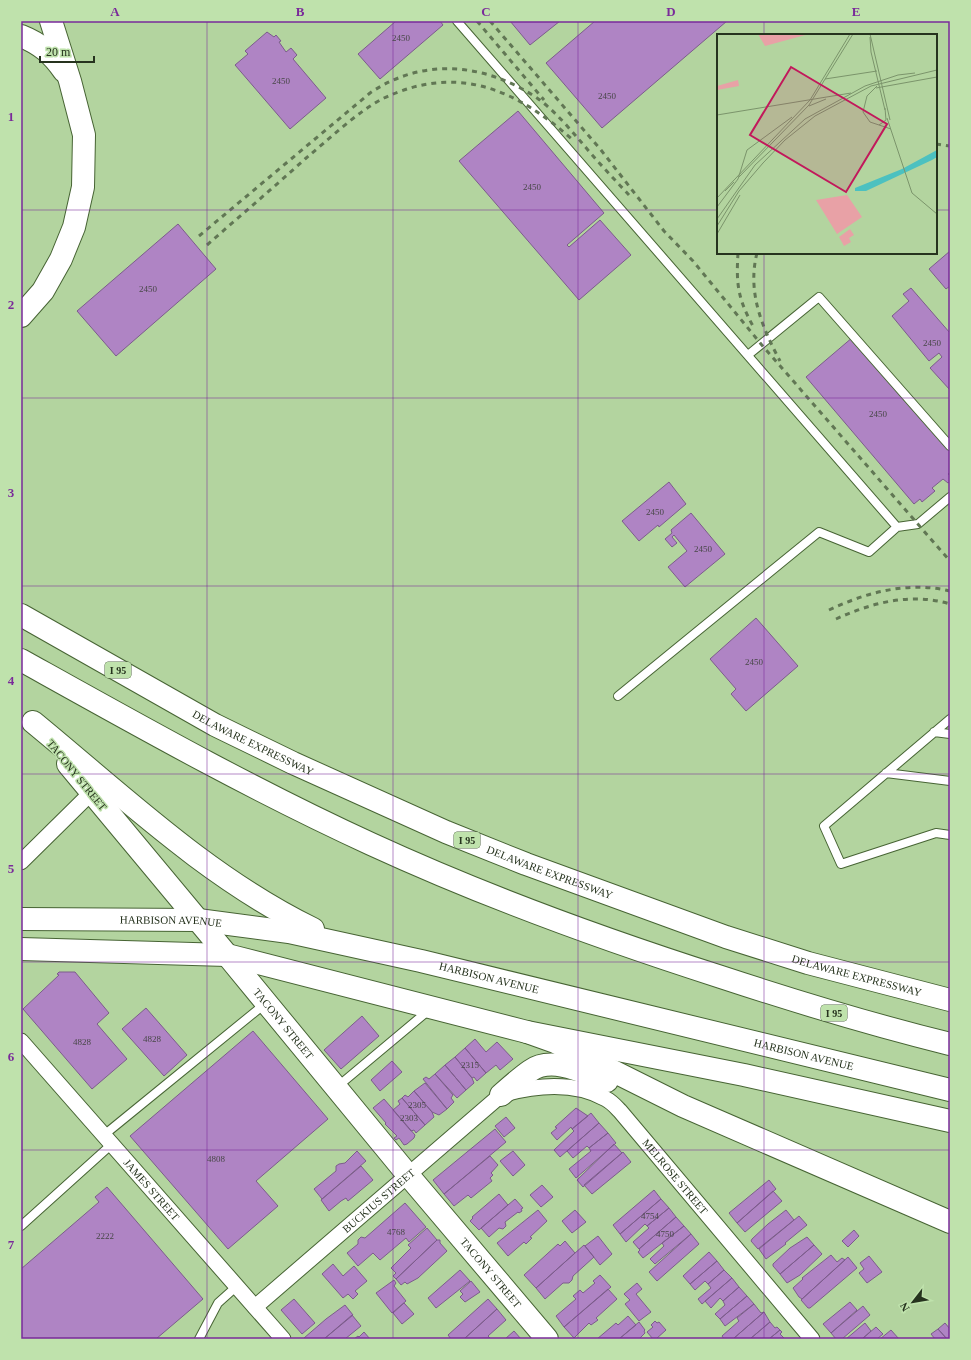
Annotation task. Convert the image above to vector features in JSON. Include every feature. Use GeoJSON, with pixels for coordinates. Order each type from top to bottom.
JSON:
{"type":"FeatureCollection","features":[{"type":"Feature","properties":{"kind":"main road"},"geometry":{"type":"LineString","coordinates":[[21,316],[43,291],[61,259],[74,226],[83,187],[84,135],[70,81],[51,21]]}},
{"type":"Feature","properties":{"kind":"main road"},"geometry":{"type":"LineString","coordinates":[[21,36],[36,42],[46,50],[57,62],[70,81]]}},
{"type":"Feature","properties":{"kind":"main road","name":"DELAWARE EXPRESSWAY"},"geometry":{"type":"LineString","coordinates":[[21,615],[215,725],[355,792],[454,835],[526,864],[726,937],[808,963],[950,1000]]}},
{"type":"Feature","properties":{"kind":"main road","name":"I 95"},"geometry":{"type":"LineString","coordinates":[[21,660],[187,753],[280,801],[385,851],[462,884],[644,953],[807,1005],[904,1033],[950,1044]]}},
{"type":"Feature","properties":{"kind":"main road"},"geometry":{"type":"LineString","coordinates":[[27,715],[196,856],[225,878],[283,914],[339,942]]}},
{"type":"Feature","properties":{"kind":"main road","name":"TACONY STREET"},"geometry":{"type":"LineString","coordinates":[[27,715],[408,1175],[547,1339]]}},
{"type":"Feature","properties":{"kind":"main road","name":"HARBISON AVENUE"},"geometry":{"type":"LineString","coordinates":[[21,919],[198,920],[289,932],[339,942],[950,1090]]}},
{"type":"Feature","properties":{"kind":"main road"},"geometry":{"type":"LineString","coordinates":[[21,949],[227,955],[527,1032],[744,1075],[950,1121]]}},
{"type":"Feature","properties":{"kind":"main road"},"geometry":{"type":"LineString","coordinates":[[527,1032],[555,1042],[683,1106],[950,1222]]}},
{"type":"Feature","properties":{"kind":"main road"},"geometry":{"type":"LineString","coordinates":[[501,1095],[531,1070],[542,1066],[559,1065],[683,1106]]}},
{"type":"Feature","properties":{"kind":"street"},"geometry":{"type":"LineString","coordinates":[[21,862],[92,792]]}},
{"type":"Feature","properties":{"kind":"street","name":"JAMES STREET"},"geometry":{"type":"LineString","coordinates":[[21,1041],[283,1339]]}},
{"type":"Feature","properties":{"kind":"street","name":"MELROSE STREET"},"geometry":{"type":"LineString","coordinates":[[501,1095],[525,1088],[557,1087],[588,1092],[608,1099],[620,1111],[812,1339]]}},
{"type":"Feature","properties":{"kind":"street","name":"BUCKIUS STREET"},"geometry":{"type":"LineString","coordinates":[[255,1307],[501,1095]]}},
{"type":"Feature","properties":{"kind":"lane"},"geometry":{"type":"LineString","coordinates":[[457,21],[897,527]]}},
{"type":"Feature","properties":{"kind":"lane"},"geometry":{"type":"LineString","coordinates":[[748,355],[819,297],[950,446]]}},
{"type":"Feature","properties":{"kind":"lane"},"geometry":{"type":"LineString","coordinates":[[618,696],[819,532],[869,552],[897,527],[918,524],[950,497]]}},
{"type":"Feature","properties":{"kind":"lane"},"geometry":{"type":"LineString","coordinates":[[950,719],[824,826],[841,864],[936,833],[950,835]]}},
{"type":"Feature","properties":{"kind":"lane"},"geometry":{"type":"LineString","coordinates":[[934,732],[950,734]]}},
{"type":"Feature","properties":{"kind":"lane"},"geometry":{"type":"LineString","coordinates":[[886,773],[950,781]]}},
{"type":"Feature","properties":{"kind":"lane"},"geometry":{"type":"LineString","coordinates":[[21,1226],[108,1140],[266,1002]]}},
{"type":"Feature","properties":{"kind":"lane"},"geometry":{"type":"LineString","coordinates":[[336,1088],[431,1008]]}},
{"type":"Feature","properties":{"kind":"lane"},"geometry":{"type":"LineString","coordinates":[[199,1339],[218,1303],[237,1286]]}},
{"type":"Feature","properties":{"kind":"building"},"geometry":{"type":"Polygon","coordinates":[[[396,21],[440,21],[443,25],[380,79],[358,54],[396,21]]]}},
{"type":"Feature","properties":{"kind":"building"},"geometry":{"type":"Polygon","coordinates":[[[510,21],[560,21],[530,45],[510,21]]]}},
{"type":"Feature","properties":{"kind":"building"},"geometry":{"type":"Polygon","coordinates":[[[595,21],[727,21],[602,128],[546,63],[595,21]]]}},
{"type":"Feature","properties":{"kind":"building"},"geometry":{"type":"Polygon","coordinates":[[[267,32],[274,37],[276,35],[281,41],[279,42],[286,52],[291,48],[297,55],[293,59],[326,98],[290,129],[235,65],[248,54],[245,51],[267,32]]]}},
{"type":"Feature","properties":{"kind":"building"},"geometry":{"type":"Polygon","coordinates":[[[518,111],[604,213],[567,245],[569,247],[600,220],[631,255],[579,300],[459,161],[518,111]]]}},
{"type":"Feature","properties":{"kind":"building"},"geometry":{"type":"Polygon","coordinates":[[[178,224],[216,269],[116,356],[77,311],[178,224]]]}},
{"type":"Feature","properties":{"kind":"building"},"geometry":{"type":"Polygon","coordinates":[[[950,251],[950,286],[946,289],[929,269],[950,251]]]}},
{"type":"Feature","properties":{"kind":"building"},"geometry":{"type":"Polygon","coordinates":[[[911,288],[950,333],[950,390],[930,368],[942,357],[939,353],[929,361],[892,316],[909,301],[903,294],[911,288]]]}},
{"type":"Feature","properties":{"kind":"building"},"geometry":{"type":"Polygon","coordinates":[[[853,337],[950,451],[950,472],[948,474],[950,476],[950,482],[948,483],[943,479],[932,488],[935,491],[922,502],[920,499],[914,504],[806,377],[853,337]]]}},
{"type":"Feature","properties":{"kind":"building"},"geometry":{"type":"Polygon","coordinates":[[[669,482],[686,504],[659,527],[658,525],[639,541],[622,521],[669,482]]]}},
{"type":"Feature","properties":{"kind":"building"},"geometry":{"type":"Polygon","coordinates":[[[691,513],[725,554],[685,587],[668,567],[687,551],[674,535],[672,537],[677,543],[672,547],[665,539],[672,533],[671,530],[691,513]]]}},
{"type":"Feature","properties":{"kind":"building"},"geometry":{"type":"Polygon","coordinates":[[[756,618],[798,666],[746,711],[731,694],[736,689],[710,659],[756,618]]]}},
{"type":"Feature","properties":{"kind":"building"},"geometry":{"type":"Polygon","coordinates":[[[59,972],[75,972],[109,1013],[97,1024],[127,1059],[92,1089],[23,1009],[59,975],[57,974],[59,972]]]}},
{"type":"Feature","properties":{"kind":"building"},"geometry":{"type":"Polygon","coordinates":[[[146,1008],[187,1055],[164,1076],[122,1029],[146,1008]]]}},
{"type":"Feature","properties":{"kind":"building"},"geometry":{"type":"Polygon","coordinates":[[[362,1016],[379,1036],[341,1069],[324,1050],[362,1016]]]}},
{"type":"Feature","properties":{"kind":"building"},"geometry":{"type":"Polygon","coordinates":[[[253,1031],[328,1119],[256,1181],[278,1206],[228,1249],[130,1136],[253,1031]]]}},
{"type":"Feature","properties":{"kind":"building"},"geometry":{"type":"Polygon","coordinates":[[[475,1039],[486,1052],[497,1042],[513,1059],[500,1070],[496,1065],[486,1073],[465,1048],[475,1039]]]}},
{"type":"Feature","properties":{"kind":"building"},"geometry":{"type":"Polygon","coordinates":[[[465,1048],[486,1073],[477,1081],[474,1077],[472,1078],[455,1057],[465,1048]]]}},
{"type":"Feature","properties":{"kind":"building"},"geometry":{"type":"Polygon","coordinates":[[[455,1057],[472,1078],[474,1083],[466,1090],[445,1065],[455,1057]]]}},
{"type":"Feature","properties":{"kind":"building"},"geometry":{"type":"Polygon","coordinates":[[[392,1061],[402,1072],[380,1091],[371,1080],[392,1061]]]}},
{"type":"Feature","properties":{"kind":"building"},"geometry":{"type":"Polygon","coordinates":[[[445,1065],[466,1090],[457,1098],[435,1074],[445,1065]]]}},
{"type":"Feature","properties":{"kind":"building"},"geometry":{"type":"Polygon","coordinates":[[[435,1074],[453,1095],[451,1098],[454,1102],[447,1109],[423,1079],[426,1077],[429,1079],[435,1074]]]}},
{"type":"Feature","properties":{"kind":"building"},"geometry":{"type":"Polygon","coordinates":[[[425,1083],[447,1109],[439,1115],[432,1112],[414,1091],[425,1083]]]}},
{"type":"Feature","properties":{"kind":"building"},"geometry":{"type":"Polygon","coordinates":[[[414,1091],[432,1112],[434,1117],[425,1125],[402,1098],[405,1095],[408,1097],[414,1091]]]}},
{"type":"Feature","properties":{"kind":"building"},"geometry":{"type":"Polygon","coordinates":[[[402,1098],[425,1125],[416,1133],[414,1130],[411,1131],[393,1110],[400,1104],[398,1101],[402,1098]]]}},
{"type":"Feature","properties":{"kind":"building"},"geometry":{"type":"Polygon","coordinates":[[[384,1099],[415,1135],[414,1138],[407,1144],[404,1145],[399,1138],[396,1140],[394,1138],[397,1136],[385,1124],[386,1123],[373,1108],[384,1099]]]}},
{"type":"Feature","properties":{"kind":"building"},"geometry":{"type":"Polygon","coordinates":[[[576,1108],[588,1116],[572,1129],[571,1127],[557,1140],[551,1133],[557,1128],[555,1127],[576,1108]]]}},
{"type":"Feature","properties":{"kind":"building"},"geometry":{"type":"Polygon","coordinates":[[[591,1113],[599,1123],[560,1157],[554,1150],[574,1131],[572,1129],[591,1113]]]}},
{"type":"Feature","properties":{"kind":"building"},"geometry":{"type":"Polygon","coordinates":[[[506,1117],[515,1128],[504,1137],[495,1126],[506,1117]]]}},
{"type":"Feature","properties":{"kind":"building"},"geometry":{"type":"Polygon","coordinates":[[[599,1123],[608,1133],[589,1148],[587,1146],[573,1158],[567,1151],[599,1123]]]}},
{"type":"Feature","properties":{"kind":"building"},"geometry":{"type":"Polygon","coordinates":[[[495,1129],[506,1142],[444,1194],[433,1180],[495,1129]]]}},
{"type":"Feature","properties":{"kind":"building"},"geometry":{"type":"Polygon","coordinates":[[[608,1133],[616,1143],[576,1178],[569,1169],[591,1151],[589,1148],[608,1133]]]}},
{"type":"Feature","properties":{"kind":"building"},"geometry":{"type":"Polygon","coordinates":[[[614,1144],[622,1153],[583,1187],[577,1180],[614,1144]]]}},
{"type":"Feature","properties":{"kind":"building"},"geometry":{"type":"Polygon","coordinates":[[[357,1151],[366,1161],[322,1199],[314,1189],[336,1171],[336,1166],[345,1163],[357,1151]]]}},
{"type":"Feature","properties":{"kind":"building"},"geometry":{"type":"Polygon","coordinates":[[[513,1151],[525,1165],[513,1176],[500,1161],[513,1151]]]}},
{"type":"Feature","properties":{"kind":"building"},"geometry":{"type":"Polygon","coordinates":[[[623,1152],[631,1162],[592,1194],[584,1185],[623,1152]]]}},
{"type":"Feature","properties":{"kind":"building"},"geometry":{"type":"Polygon","coordinates":[[[490,1156],[498,1165],[491,1173],[493,1175],[490,1178],[492,1181],[471,1198],[468,1195],[454,1206],[444,1194],[490,1156]]]}},
{"type":"Feature","properties":{"kind":"building"},"geometry":{"type":"Polygon","coordinates":[[[361,1166],[373,1180],[348,1201],[346,1198],[329,1211],[321,1200],[361,1166]]]}},
{"type":"Feature","properties":{"kind":"building"},"geometry":{"type":"Polygon","coordinates":[[[769,1180],[776,1189],[737,1223],[729,1213],[769,1180]]]}},
{"type":"Feature","properties":{"kind":"building"},"geometry":{"type":"Polygon","coordinates":[[[542,1185],[553,1197],[541,1207],[530,1195],[542,1185]]]}},
{"type":"Feature","properties":{"kind":"building"},"geometry":{"type":"Polygon","coordinates":[[[107,1187],[203,1299],[156,1339],[21,1339],[21,1269],[99,1202],[95,1197],[107,1187]]]}},
{"type":"Feature","properties":{"kind":"building"},"geometry":{"type":"Polygon","coordinates":[[[654,1190],[661,1199],[620,1234],[613,1225],[654,1190]]]}},
{"type":"Feature","properties":{"kind":"building"},"geometry":{"type":"Polygon","coordinates":[[[773,1191],[782,1201],[745,1232],[737,1223],[773,1191]]]}},
{"type":"Feature","properties":{"kind":"building"},"geometry":{"type":"Polygon","coordinates":[[[499,1194],[508,1205],[479,1230],[470,1221],[473,1218],[472,1217],[499,1194]]]}},
{"type":"Feature","properties":{"kind":"building"},"geometry":{"type":"Polygon","coordinates":[[[515,1199],[523,1208],[521,1209],[522,1211],[519,1213],[518,1212],[505,1222],[506,1226],[503,1229],[499,1228],[489,1237],[481,1228],[515,1199]]]}},
{"type":"Feature","properties":{"kind":"building"},"geometry":{"type":"Polygon","coordinates":[[[661,1199],[669,1208],[647,1226],[645,1224],[626,1242],[620,1234],[661,1199]]]}},
{"type":"Feature","properties":{"kind":"building"},"geometry":{"type":"Polygon","coordinates":[[[405,1203],[426,1227],[409,1242],[406,1238],[380,1260],[373,1253],[358,1266],[347,1253],[358,1244],[358,1240],[361,1237],[365,1238],[405,1203]]]}},
{"type":"Feature","properties":{"kind":"building"},"geometry":{"type":"Polygon","coordinates":[[[669,1208],[676,1217],[639,1249],[633,1242],[649,1228],[647,1226],[669,1208]]]}},
{"type":"Feature","properties":{"kind":"building"},"geometry":{"type":"Polygon","coordinates":[[[538,1210],[547,1221],[530,1237],[532,1238],[526,1244],[524,1242],[508,1256],[497,1243],[538,1210]]]}},
{"type":"Feature","properties":{"kind":"building"},"geometry":{"type":"Polygon","coordinates":[[[575,1210],[586,1222],[572,1233],[562,1221],[575,1210]]]}},
{"type":"Feature","properties":{"kind":"building"},"geometry":{"type":"Polygon","coordinates":[[[786,1210],[794,1220],[758,1249],[751,1241],[752,1239],[786,1210]]]}},
{"type":"Feature","properties":{"kind":"building"},"geometry":{"type":"Polygon","coordinates":[[[799,1216],[807,1225],[785,1243],[786,1244],[766,1259],[759,1249],[799,1216]]]}},
{"type":"Feature","properties":{"kind":"building"},"geometry":{"type":"Polygon","coordinates":[[[676,1217],[684,1226],[643,1258],[638,1252],[640,1250],[639,1249],[676,1217]]]}},
{"type":"Feature","properties":{"kind":"building"},"geometry":{"type":"Polygon","coordinates":[[[684,1226],[691,1234],[655,1264],[650,1259],[664,1246],[662,1243],[684,1226]]]}},
{"type":"Feature","properties":{"kind":"building"},"geometry":{"type":"Polygon","coordinates":[[[427,1228],[437,1240],[396,1279],[393,1276],[396,1273],[391,1268],[411,1248],[408,1245],[427,1228]]]}},
{"type":"Feature","properties":{"kind":"building"},"geometry":{"type":"Polygon","coordinates":[[[854,1230],[859,1236],[848,1247],[842,1241],[854,1230]]]}},
{"type":"Feature","properties":{"kind":"building"},"geometry":{"type":"Polygon","coordinates":[[[691,1234],[699,1244],[657,1281],[649,1272],[691,1234]]]}},
{"type":"Feature","properties":{"kind":"building"},"geometry":{"type":"Polygon","coordinates":[[[598,1236],[612,1254],[600,1265],[585,1246],[598,1236]]]}},
{"type":"Feature","properties":{"kind":"building"},"geometry":{"type":"Polygon","coordinates":[[[807,1237],[814,1245],[780,1274],[773,1264],[790,1248],[807,1237]]]}},
{"type":"Feature","properties":{"kind":"building"},"geometry":{"type":"Polygon","coordinates":[[[437,1240],[440,1240],[440,1243],[447,1251],[418,1278],[407,1284],[405,1282],[401,1285],[396,1279],[437,1240]]]}},
{"type":"Feature","properties":{"kind":"building"},"geometry":{"type":"Polygon","coordinates":[[[565,1241],[575,1253],[536,1288],[524,1275],[558,1244],[560,1246],[565,1241]]]}},
{"type":"Feature","properties":{"kind":"building"},"geometry":{"type":"Polygon","coordinates":[[[584,1245],[594,1257],[573,1276],[569,1283],[563,1283],[545,1299],[536,1288],[584,1245]]]}},
{"type":"Feature","properties":{"kind":"building"},"geometry":{"type":"Polygon","coordinates":[[[814,1245],[822,1254],[800,1275],[787,1283],[780,1274],[814,1245]]]}},
{"type":"Feature","properties":{"kind":"building"},"geometry":{"type":"Polygon","coordinates":[[[709,1252],[717,1261],[690,1284],[683,1276],[709,1252]]]}},
{"type":"Feature","properties":{"kind":"building"},"geometry":{"type":"Polygon","coordinates":[[[831,1255],[837,1262],[842,1258],[845,1260],[802,1299],[799,1297],[793,1288],[803,1279],[802,1278],[831,1255]]]}},
{"type":"Feature","properties":{"kind":"building"},"geometry":{"type":"Polygon","coordinates":[[[869,1256],[882,1272],[867,1283],[859,1273],[864,1269],[860,1263],[869,1256]]]}},
{"type":"Feature","properties":{"kind":"building"},"geometry":{"type":"Polygon","coordinates":[[[848,1257],[857,1268],[810,1308],[808,1308],[801,1300],[848,1257]]]}},
{"type":"Feature","properties":{"kind":"building"},"geometry":{"type":"Polygon","coordinates":[[[717,1261],[724,1270],[708,1284],[705,1281],[695,1290],[690,1284],[717,1261]]]}},
{"type":"Feature","properties":{"kind":"building"},"geometry":{"type":"Polygon","coordinates":[[[333,1264],[343,1276],[354,1266],[367,1281],[355,1291],[358,1294],[353,1299],[348,1294],[343,1298],[322,1274],[333,1264]]]}},
{"type":"Feature","properties":{"kind":"building"},"geometry":{"type":"Polygon","coordinates":[[[460,1270],[470,1281],[436,1308],[428,1298],[460,1270]]]}},
{"type":"Feature","properties":{"kind":"building"},"geometry":{"type":"Polygon","coordinates":[[[724,1270],[732,1278],[702,1304],[698,1299],[711,1288],[708,1284],[724,1270]]]}},
{"type":"Feature","properties":{"kind":"building"},"geometry":{"type":"Polygon","coordinates":[[[600,1275],[611,1287],[564,1327],[556,1316],[576,1299],[573,1296],[580,1290],[583,1293],[595,1283],[593,1281],[600,1275]]]}},
{"type":"Feature","properties":{"kind":"building"},"geometry":{"type":"Polygon","coordinates":[[[732,1278],[739,1287],[723,1301],[720,1298],[711,1308],[705,1301],[732,1278]]]}},
{"type":"Feature","properties":{"kind":"building"},"geometry":{"type":"Polygon","coordinates":[[[394,1280],[396,1283],[394,1286],[406,1301],[392,1313],[376,1293],[394,1280]]]}},
{"type":"Feature","properties":{"kind":"building"},"geometry":{"type":"Polygon","coordinates":[[[471,1281],[480,1292],[465,1302],[460,1297],[463,1294],[460,1291],[471,1281]]]}},
{"type":"Feature","properties":{"kind":"building"},"geometry":{"type":"Polygon","coordinates":[[[637,1283],[642,1289],[636,1294],[651,1312],[639,1321],[625,1304],[630,1300],[624,1294],[637,1283]]]}},
{"type":"Feature","properties":{"kind":"building"},"geometry":{"type":"Polygon","coordinates":[[[739,1287],[747,1296],[720,1319],[715,1314],[725,1305],[723,1301],[739,1287]]]}},
{"type":"Feature","properties":{"kind":"building"},"geometry":{"type":"Polygon","coordinates":[[[608,1289],[617,1299],[596,1318],[598,1320],[591,1325],[589,1323],[574,1338],[564,1327],[608,1289]]]}},
{"type":"Feature","properties":{"kind":"building"},"geometry":{"type":"Polygon","coordinates":[[[747,1296],[754,1304],[725,1326],[720,1319],[747,1296]]]}},
{"type":"Feature","properties":{"kind":"building"},"geometry":{"type":"Polygon","coordinates":[[[294,1299],[315,1323],[302,1334],[281,1310],[294,1299]]]}},
{"type":"Feature","properties":{"kind":"building"},"geometry":{"type":"Polygon","coordinates":[[[488,1299],[497,1309],[464,1339],[451,1339],[448,1335],[488,1299]]]}},
{"type":"Feature","properties":{"kind":"building"},"geometry":{"type":"Polygon","coordinates":[[[850,1302],[857,1310],[831,1333],[823,1324],[850,1302]]]}},
{"type":"Feature","properties":{"kind":"building"},"geometry":{"type":"Polygon","coordinates":[[[404,1303],[414,1314],[402,1324],[393,1313],[404,1303]]]}},
{"type":"Feature","properties":{"kind":"building"},"geometry":{"type":"Polygon","coordinates":[[[754,1304],[761,1313],[764,1312],[733,1339],[724,1339],[722,1336],[739,1321],[737,1318],[754,1304]]]}},
{"type":"Feature","properties":{"kind":"building"},"geometry":{"type":"Polygon","coordinates":[[[345,1305],[353,1315],[324,1339],[304,1338],[326,1319],[345,1305]]]}},
{"type":"Feature","properties":{"kind":"building"},"geometry":{"type":"Polygon","coordinates":[[[863,1306],[870,1315],[842,1339],[836,1339],[831,1333],[863,1306]]]}},
{"type":"Feature","properties":{"kind":"building"},"geometry":{"type":"Polygon","coordinates":[[[497,1309],[506,1320],[488,1336],[490,1338],[464,1339],[497,1309]]]}},
{"type":"Feature","properties":{"kind":"building"},"geometry":{"type":"Polygon","coordinates":[[[764,1312],[770,1322],[750,1339],[733,1339],[764,1312]]]}},
{"type":"Feature","properties":{"kind":"building"},"geometry":{"type":"Polygon","coordinates":[[[352,1315],[361,1326],[345,1339],[324,1339],[352,1315]]]}},
{"type":"Feature","properties":{"kind":"building"},"geometry":{"type":"Polygon","coordinates":[[[628,1316],[636,1325],[619,1339],[597,1339],[616,1323],[618,1325],[628,1316]]]}},
{"type":"Feature","properties":{"kind":"building"},"geometry":{"type":"Polygon","coordinates":[[[655,1321],[657,1323],[659,1322],[666,1330],[656,1339],[653,1339],[647,1332],[653,1327],[651,1325],[655,1321]]]}},
{"type":"Feature","properties":{"kind":"building"},"geometry":{"type":"Polygon","coordinates":[[[639,1322],[645,1330],[645,1333],[639,1339],[619,1339],[639,1322]]]}},
{"type":"Feature","properties":{"kind":"building"},"geometry":{"type":"Polygon","coordinates":[[[770,1322],[775,1328],[777,1327],[780,1330],[769,1339],[750,1339],[770,1322]]]}},
{"type":"Feature","properties":{"kind":"building"},"geometry":{"type":"Polygon","coordinates":[[[865,1323],[871,1331],[862,1339],[846,1339],[865,1323]]]}},
{"type":"Feature","properties":{"kind":"building"},"geometry":{"type":"Polygon","coordinates":[[[945,1323],[950,1329],[950,1339],[947,1339],[938,1329],[945,1323]]]}},
{"type":"Feature","properties":{"kind":"building"},"geometry":{"type":"Polygon","coordinates":[[[876,1327],[883,1334],[877,1339],[862,1339],[876,1327]]]}},
{"type":"Feature","properties":{"kind":"building"},"geometry":{"type":"Polygon","coordinates":[[[938,1329],[947,1339],[935,1339],[931,1334],[938,1329]]]}},
{"type":"Feature","properties":{"kind":"building"},"geometry":{"type":"Polygon","coordinates":[[[780,1330],[782,1332],[780,1334],[785,1339],[769,1339],[780,1330]]]}},
{"type":"Feature","properties":{"kind":"building"},"geometry":{"type":"Polygon","coordinates":[[[891,1330],[899,1339],[880,1339],[891,1330]]]}},
{"type":"Feature","properties":{"kind":"building"},"geometry":{"type":"Polygon","coordinates":[[[514,1331],[521,1339],[505,1339],[514,1331]]]}},
{"type":"Feature","properties":{"kind":"building"},"geometry":{"type":"Polygon","coordinates":[[[364,1332],[370,1339],[354,1339],[358,1336],[359,1337],[364,1332]]]}},
{"type":"Feature","properties":{"kind":"railway"},"geometry":{"type":"LineString","coordinates":[[477,21],[544,100]]}},
{"type":"Feature","properties":{"kind":"railway"},"geometry":{"type":"LineString","coordinates":[[490,21],[601,150],[664,231],[693,261],[761,344],[950,561]]}},
{"type":"Feature","properties":{"kind":"railway"},"geometry":{"type":"LineString","coordinates":[[199,236],[370,93],[390,81],[411,74],[432,70],[454,69],[496,77],[517,86],[537,98],[561,119],[629,195]]}},
{"type":"Feature","properties":{"kind":"railway"},"geometry":{"type":"LineString","coordinates":[[207,245],[305,159],[364,110],[384,98],[411,88],[437,83],[462,83],[486,87],[509,96],[531,108],[553,123],[574,141]]}},
{"type":"Feature","properties":{"kind":"railway"},"geometry":{"type":"LineString","coordinates":[[937,144],[950,146]]}},
{"type":"Feature","properties":{"kind":"railway"},"geometry":{"type":"LineString","coordinates":[[738,254],[737,274],[739,292],[744,309],[754,328]]}},
{"type":"Feature","properties":{"kind":"railway"},"geometry":{"type":"LineString","coordinates":[[757,254],[754,267],[754,282],[758,309],[767,335],[780,361]]}},
{"type":"Feature","properties":{"kind":"railway"},"geometry":{"type":"LineString","coordinates":[[829,610],[858,598],[888,590],[919,587],[950,591]]}},
{"type":"Feature","properties":{"kind":"railway"},"geometry":{"type":"LineString","coordinates":[[836,619],[863,608],[906,599],[921,599],[950,604]]}}]}
